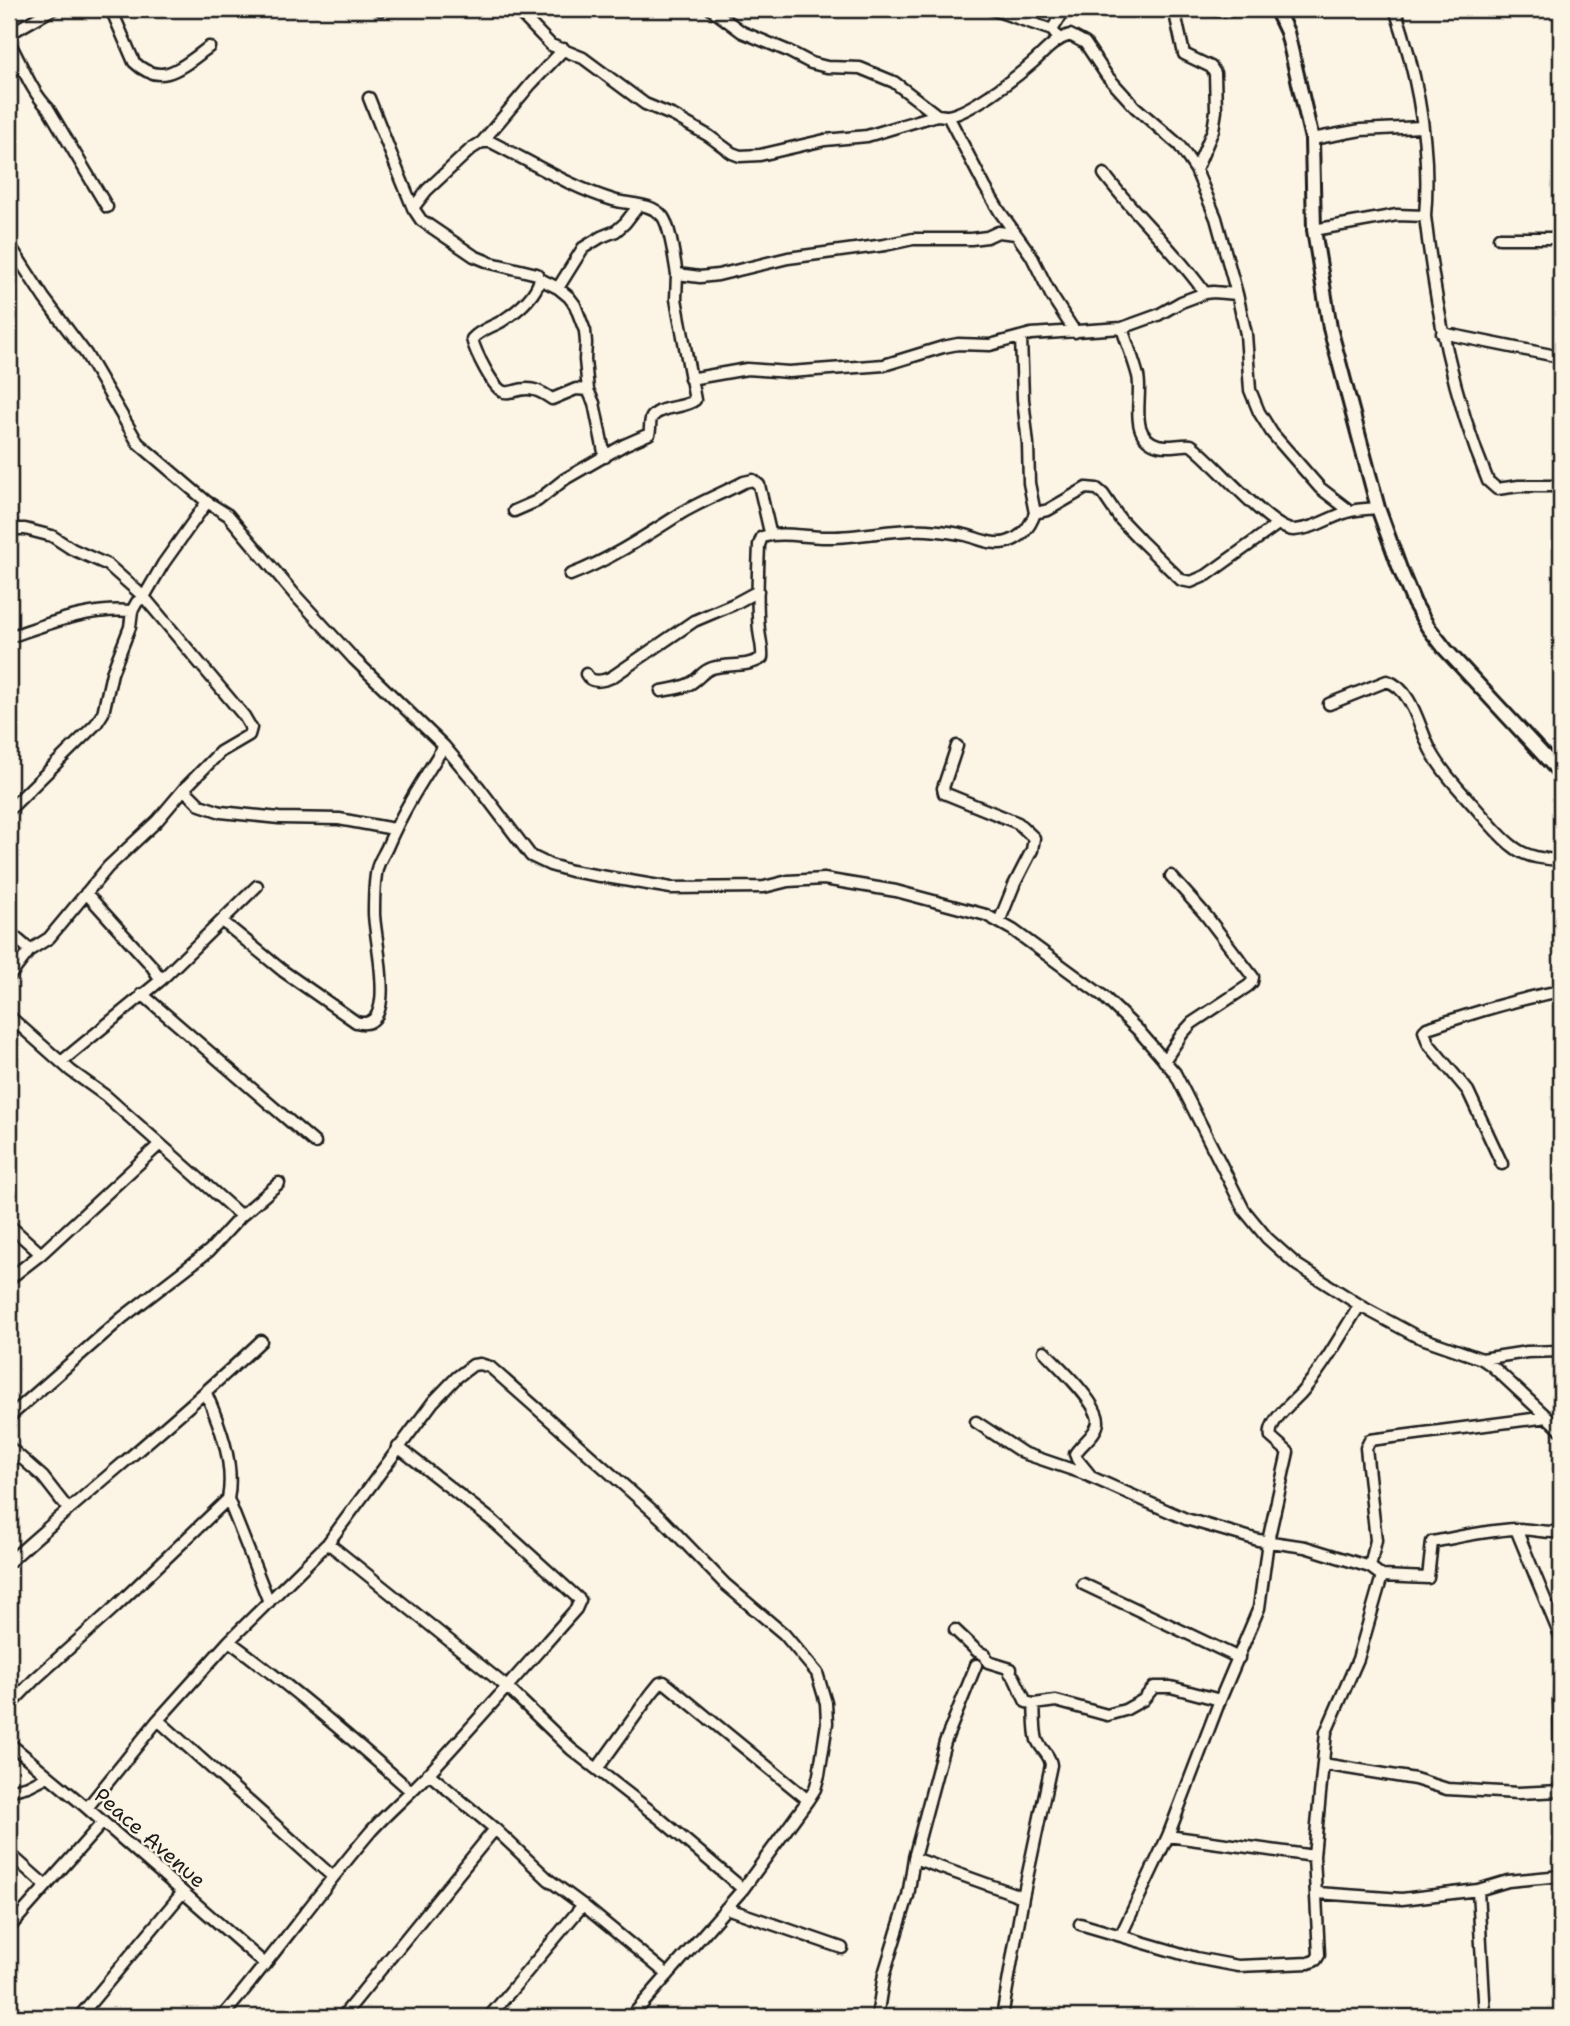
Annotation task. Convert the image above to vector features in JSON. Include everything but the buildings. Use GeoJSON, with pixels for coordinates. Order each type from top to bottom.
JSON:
{"type":"FeatureCollection","features":[{"type":"Feature","properties":{"kind":"street"},"geometry":{"type":"LineString","coordinates":[[9,34],[54,9]]}},
{"type":"Feature","properties":{"kind":"street"},"geometry":{"type":"LineString","coordinates":[[111,9],[134,62],[149,72],[162,75],[176,71],[209,47]]}},
{"type":"Feature","properties":{"kind":"street"},"geometry":{"type":"LineString","coordinates":[[516,9],[547,42],[583,58],[645,104],[674,116],[740,156],[760,155],[825,140],[867,136],[937,115],[948,116],[976,104],[1030,65],[1055,34],[1065,9]]}},
{"type":"Feature","properties":{"kind":"street"},"geometry":{"type":"LineString","coordinates":[[711,9],[742,32],[811,63],[827,67],[860,68],[894,82],[937,115]]}},
{"type":"Feature","properties":{"kind":"street"},"geometry":{"type":"LineString","coordinates":[[991,9],[1085,43],[1107,76],[1135,107],[1179,145],[1196,170],[1216,218],[1246,334],[1250,390],[1259,412],[1272,433],[1320,488],[1350,511]]}},
{"type":"Feature","properties":{"kind":"street"},"geometry":{"type":"LineString","coordinates":[[1174,9],[1184,54],[1215,72],[1216,111],[1213,130],[1196,170]]}},
{"type":"Feature","properties":{"kind":"street"},"geometry":{"type":"LineString","coordinates":[[1206,9],[1243,9]]}},
{"type":"Feature","properties":{"kind":"street"},"geometry":{"type":"LineString","coordinates":[[1276,9],[1287,32],[1312,139],[1314,230],[1330,328],[1378,508],[1414,603],[1428,627],[1561,774]]}},
{"type":"Feature","properties":{"kind":"street"},"geometry":{"type":"LineString","coordinates":[[1395,9],[1415,79],[1426,164],[1425,216],[1430,266],[1442,333],[1459,402],[1492,486],[1497,489],[1561,486]]}},
{"type":"Feature","properties":{"kind":"street"},"geometry":{"type":"LineString","coordinates":[[9,42],[37,97],[48,108],[107,207]]}},
{"type":"Feature","properties":{"kind":"street"},"geometry":{"type":"LineString","coordinates":[[413,208],[427,190],[482,142],[564,49]]}},
{"type":"Feature","properties":{"kind":"street"},"geometry":{"type":"LineString","coordinates":[[369,98],[413,208],[421,220],[474,256],[537,274],[540,279],[558,288],[575,305],[585,331],[588,390],[594,403],[605,457]]}},
{"type":"Feature","properties":{"kind":"street"},"geometry":{"type":"LineString","coordinates":[[948,116],[1000,212],[1031,255],[1051,295],[1075,332]]}},
{"type":"Feature","properties":{"kind":"street"},"geometry":{"type":"LineString","coordinates":[[1312,139],[1361,130],[1422,127]]}},
{"type":"Feature","properties":{"kind":"street"},"geometry":{"type":"LineString","coordinates":[[482,142],[491,142],[584,189],[613,200],[655,210],[663,217],[677,274],[676,299],[695,400],[653,417],[649,434],[624,444],[565,479],[543,498],[514,511]]}},
{"type":"Feature","properties":{"kind":"street"},"geometry":{"type":"LineString","coordinates":[[1104,174],[1126,204],[1189,271],[1205,293]]}},
{"type":"Feature","properties":{"kind":"street"},"geometry":{"type":"LineString","coordinates":[[558,288],[583,248],[616,231],[639,205]]}},
{"type":"Feature","properties":{"kind":"street"},"geometry":{"type":"LineString","coordinates":[[998,232],[1000,212]]}},
{"type":"Feature","properties":{"kind":"street"},"geometry":{"type":"LineString","coordinates":[[1314,230],[1397,215],[1425,216]]}},
{"type":"Feature","properties":{"kind":"street"},"geometry":{"type":"LineString","coordinates":[[677,274],[700,277],[718,275],[788,258],[913,239],[971,239],[998,232],[1016,234]]}},
{"type":"Feature","properties":{"kind":"street"},"geometry":{"type":"LineString","coordinates":[[1499,238],[1561,238]]}},
{"type":"Feature","properties":{"kind":"street"},"geometry":{"type":"LineString","coordinates":[[9,244],[44,298],[86,354],[138,443],[207,502],[228,515],[295,595],[354,659],[444,746],[531,856],[571,872],[671,888],[764,887],[788,881],[824,879],[895,891],[986,915],[999,922],[1102,996],[1139,1031],[1175,1073],[1244,1210],[1267,1238],[1297,1265],[1360,1305],[1416,1336],[1482,1359],[1561,1430]]}},
{"type":"Feature","properties":{"kind":"street"},"geometry":{"type":"LineString","coordinates":[[540,279],[535,291],[517,310],[504,320],[477,333],[472,339],[474,347],[493,383],[501,391],[508,393],[529,388],[541,390],[552,399],[576,389],[588,390]]}},
{"type":"Feature","properties":{"kind":"street"},"geometry":{"type":"LineString","coordinates":[[690,379],[747,369],[789,372],[884,365],[958,344],[990,345],[1031,334],[1122,328],[1205,293],[1237,294]]}},
{"type":"Feature","properties":{"kind":"street"},"geometry":{"type":"LineString","coordinates":[[1122,328],[1139,378],[1139,426],[1144,435],[1157,445],[1191,445],[1278,524],[1290,531],[1316,526],[1350,511],[1378,508]]}},
{"type":"Feature","properties":{"kind":"street"},"geometry":{"type":"LineString","coordinates":[[1442,333],[1561,357]]}},
{"type":"Feature","properties":{"kind":"street"},"geometry":{"type":"LineString","coordinates":[[661,691],[689,684],[709,669],[754,663],[762,658],[758,591],[762,537],[772,534],[831,537],[925,530],[963,534],[996,544],[1007,542],[1026,531],[1035,513],[1029,483],[1021,338]]}},
{"type":"Feature","properties":{"kind":"street"},"geometry":{"type":"LineString","coordinates":[[570,575],[594,566],[683,513],[753,480],[759,485],[772,534]]}},
{"type":"Feature","properties":{"kind":"street"},"geometry":{"type":"LineString","coordinates":[[1035,513],[1048,510],[1086,488],[1097,489],[1104,494],[1120,519],[1140,540],[1181,580],[1191,582],[1207,575],[1278,524]]}},
{"type":"Feature","properties":{"kind":"street"},"geometry":{"type":"LineString","coordinates":[[9,810],[96,724],[103,713],[112,673],[130,626],[132,611],[207,502]]}},
{"type":"Feature","properties":{"kind":"street"},"geometry":{"type":"LineString","coordinates":[[9,529],[25,529],[52,536],[72,549],[108,565],[144,597],[244,716],[251,729],[249,735],[220,752],[157,821],[108,867],[49,938],[30,950],[9,977]]}},
{"type":"Feature","properties":{"kind":"street"},"geometry":{"type":"LineString","coordinates":[[586,674],[592,680],[606,680],[694,621],[758,591]]}},
{"type":"Feature","properties":{"kind":"street"},"geometry":{"type":"LineString","coordinates":[[9,637],[74,616],[119,610],[132,611]]}},
{"type":"Feature","properties":{"kind":"street"},"geometry":{"type":"LineString","coordinates":[[1329,704],[1387,681],[1397,685],[1409,701],[1443,770],[1500,835],[1516,849],[1531,857],[1561,860]]}},
{"type":"Feature","properties":{"kind":"street"},"geometry":{"type":"LineString","coordinates":[[222,920],[283,971],[356,1022],[368,1023],[376,1018],[383,996],[374,931],[375,878],[378,865],[394,829],[444,746]]}},
{"type":"Feature","properties":{"kind":"street"},"geometry":{"type":"LineString","coordinates":[[957,746],[943,788],[944,793],[1018,823],[1034,838],[1032,850],[999,922]]}},
{"type":"Feature","properties":{"kind":"street"},"geometry":{"type":"LineString","coordinates":[[184,789],[200,805],[221,812],[279,818],[339,819],[394,829]]}},
{"type":"Feature","properties":{"kind":"street"},"geometry":{"type":"LineString","coordinates":[[1164,1061],[1192,1023],[1248,986],[1253,977],[1204,913],[1171,876]]}},
{"type":"Feature","properties":{"kind":"street"},"geometry":{"type":"LineString","coordinates":[[61,1062],[161,980],[257,886]]}},
{"type":"Feature","properties":{"kind":"street"},"geometry":{"type":"LineString","coordinates":[[86,893],[151,965],[161,980]]}},
{"type":"Feature","properties":{"kind":"street"},"geometry":{"type":"LineString","coordinates":[[9,932],[30,950]]}},
{"type":"Feature","properties":{"kind":"street"},"geometry":{"type":"LineString","coordinates":[[1502,1164],[1468,1091],[1429,1043],[1424,1031],[1461,1017],[1537,995],[1561,991]]}},
{"type":"Feature","properties":{"kind":"street"},"geometry":{"type":"LineString","coordinates":[[142,993],[315,1143]]}},
{"type":"Feature","properties":{"kind":"street"},"geometry":{"type":"LineString","coordinates":[[9,1016],[61,1062],[106,1096],[241,1216]]}},
{"type":"Feature","properties":{"kind":"street"},"geometry":{"type":"LineString","coordinates":[[9,1279],[41,1254],[160,1144]]}},
{"type":"Feature","properties":{"kind":"street"},"geometry":{"type":"LineString","coordinates":[[9,1416],[122,1318],[209,1251],[241,1216],[279,1183]]}},
{"type":"Feature","properties":{"kind":"street"},"geometry":{"type":"LineString","coordinates":[[9,1225],[41,1254]]}},
{"type":"Feature","properties":{"kind":"street"},"geometry":{"type":"LineString","coordinates":[[1121,1935],[1168,1836],[1220,1700],[1259,1608],[1268,1541],[1289,1452],[1272,1437],[1270,1430],[1306,1387],[1360,1305]]}},
{"type":"Feature","properties":{"kind":"street"},"geometry":{"type":"LineString","coordinates":[[9,1562],[206,1393],[261,1341]]}},
{"type":"Feature","properties":{"kind":"street"},"geometry":{"type":"LineString","coordinates":[[1044,1351],[1084,1393],[1096,1415],[1098,1421],[1095,1429],[1075,1454],[1092,1478]]}},
{"type":"Feature","properties":{"kind":"street"},"geometry":{"type":"LineString","coordinates":[[1482,1359],[1527,1352],[1561,1352]]}},
{"type":"Feature","properties":{"kind":"street"},"geometry":{"type":"LineString","coordinates":[[87,1808],[158,1720],[229,1641],[328,1543],[433,1402],[473,1365],[490,1367],[662,1519],[724,1584],[783,1634],[817,1673],[826,1703],[827,1723],[819,1775],[808,1800],[743,1889],[631,2017]]}},
{"type":"Feature","properties":{"kind":"street"},"geometry":{"type":"LineString","coordinates":[[206,1393],[226,1452],[231,1484],[228,1499],[269,1602]]}},
{"type":"Feature","properties":{"kind":"street"},"geometry":{"type":"LineString","coordinates":[[1370,1567],[1376,1540],[1366,1445],[1370,1440],[1548,1417]]}},
{"type":"Feature","properties":{"kind":"street"},"geometry":{"type":"LineString","coordinates":[[976,1422],[1023,1453],[1092,1478],[1186,1518],[1258,1540],[1305,1546],[1370,1567],[1382,1576],[1428,1578],[1432,1542],[1516,1529],[1561,1532]]}},
{"type":"Feature","properties":{"kind":"street"},"geometry":{"type":"LineString","coordinates":[[9,1447],[43,1477],[68,1509]]}},
{"type":"Feature","properties":{"kind":"street"},"geometry":{"type":"LineString","coordinates":[[222,2017],[373,1829],[507,1687],[576,1609],[580,1600],[494,1522],[398,1447]]}},
{"type":"Feature","properties":{"kind":"street"},"geometry":{"type":"LineString","coordinates":[[9,1706],[228,1499]]}},
{"type":"Feature","properties":{"kind":"street"},"geometry":{"type":"LineString","coordinates":[[1516,1529],[1561,1638]]}},
{"type":"Feature","properties":{"kind":"street"},"geometry":{"type":"LineString","coordinates":[[328,1543],[507,1687],[572,1749],[743,1889]]}},
{"type":"Feature","properties":{"kind":"street"},"geometry":{"type":"LineString","coordinates":[[1080,1924],[1196,1958],[1238,1966],[1309,1963],[1316,1960],[1319,1955],[1314,1856],[1326,1732],[1358,1659],[1382,1576]]}},
{"type":"Feature","properties":{"kind":"street"},"geometry":{"type":"LineString","coordinates":[[1083,1584],[1239,1658]]}},
{"type":"Feature","properties":{"kind":"street"},"geometry":{"type":"LineString","coordinates":[[955,1630],[985,1655],[988,1662],[1011,1669],[1010,1673],[1026,1702],[1056,1702],[1107,1715],[1125,1710],[1143,1700],[1154,1686],[1171,1687],[1220,1700]]}},
{"type":"Feature","properties":{"kind":"street"},"geometry":{"type":"LineString","coordinates":[[229,1641],[334,1723],[411,1791]]}},
{"type":"Feature","properties":{"kind":"street"},"geometry":{"type":"LineString","coordinates":[[877,2017],[884,1974],[908,1896],[914,1858],[945,1742],[976,1665]]}},
{"type":"Feature","properties":{"kind":"street"},"geometry":{"type":"LineString","coordinates":[[1561,1674],[1561,1771]]}},
{"type":"Feature","properties":{"kind":"street"},"geometry":{"type":"LineString","coordinates":[[597,1769],[651,1694],[664,1682],[808,1800]]}},
{"type":"Feature","properties":{"kind":"street"},"geometry":{"type":"LineString","coordinates":[[1002,2017],[1023,1897],[1051,1765],[1050,1756],[1037,1739],[1034,1704]]}},
{"type":"Feature","properties":{"kind":"street"},"geometry":{"type":"LineString","coordinates":[[158,1720],[333,1877]]}},
{"type":"Feature","properties":{"kind":"street","name":"Peace Avenue"},"geometry":{"type":"LineString","coordinates":[[9,1743],[265,1964]]}},
{"type":"Feature","properties":{"kind":"street"},"geometry":{"type":"LineString","coordinates":[[1323,1763],[1415,1779],[1447,1789],[1518,1793],[1561,1791]]}},
{"type":"Feature","properties":{"kind":"street"},"geometry":{"type":"LineString","coordinates":[[428,1773],[495,1829],[549,1880],[668,1975]]}},
{"type":"Feature","properties":{"kind":"street"},"geometry":{"type":"LineString","coordinates":[[9,1791],[28,1786],[48,1776]]}},
{"type":"Feature","properties":{"kind":"street"},"geometry":{"type":"LineString","coordinates":[[9,1928],[103,1822]]}},
{"type":"Feature","properties":{"kind":"street"},"geometry":{"type":"LineString","coordinates":[[342,2017],[495,1829]]}},
{"type":"Feature","properties":{"kind":"street"},"geometry":{"type":"LineString","coordinates":[[1168,1836],[1314,1856]]}},
{"type":"Feature","properties":{"kind":"street"},"geometry":{"type":"LineString","coordinates":[[9,1853],[46,1886]]}},
{"type":"Feature","properties":{"kind":"street"},"geometry":{"type":"LineString","coordinates":[[914,1858],[1023,1897]]}},
{"type":"Feature","properties":{"kind":"street"},"geometry":{"type":"LineString","coordinates":[[1317,1893],[1356,1898],[1402,1899],[1478,1890],[1508,1881],[1561,1876]]}},
{"type":"Feature","properties":{"kind":"street"},"geometry":{"type":"LineString","coordinates":[[1402,2017],[1485,2017],[1478,1890]]}},
{"type":"Feature","properties":{"kind":"street"},"geometry":{"type":"LineString","coordinates":[[79,2017],[183,1892]]}},
{"type":"Feature","properties":{"kind":"street"},"geometry":{"type":"LineString","coordinates":[[489,2017],[583,1905]]}},
{"type":"Feature","properties":{"kind":"street"},"geometry":{"type":"LineString","coordinates":[[726,1908],[842,1948]]}}]}
